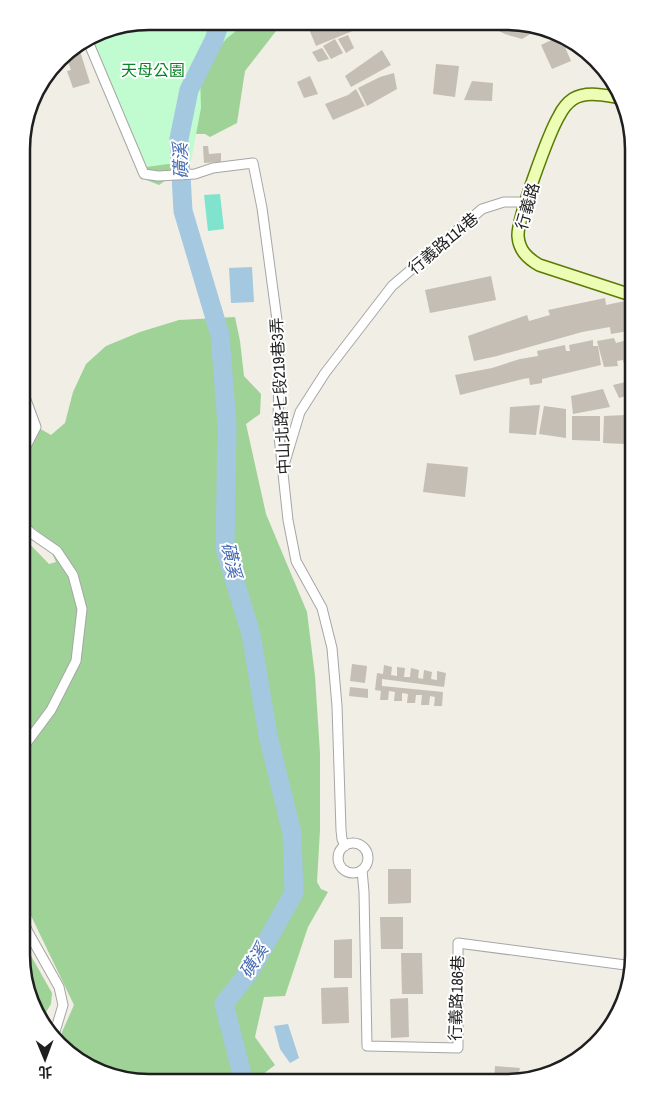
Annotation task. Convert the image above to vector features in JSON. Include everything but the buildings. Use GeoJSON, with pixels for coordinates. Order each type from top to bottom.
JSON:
{"type":"FeatureCollection","features":[{"type":"Feature","properties":{"kind":"street","name":"中山北路七段219巷3弄"},"geometry":{"type":"LineString","coordinates":[[89,46],[144,174],[158,176],[195,174],[213,168],[253,163],[262,208],[277,320],[280,363],[278,427],[288,520],[296,561],[322,608],[332,648],[337,706],[341,830],[345,846]]}},
{"type":"Feature","properties":{"kind":"street","name":"行義路"},"geometry":{"type":"LineString","coordinates":[[613,97],[585,95],[574,98],[566,105],[558,117],[527,202],[518,235],[521,248],[527,258],[539,266],[625,293]]}},
{"type":"Feature","properties":{"kind":"street","name":"行義路114巷"},"geometry":{"type":"LineString","coordinates":[[283,470],[300,412],[325,373],[392,286],[482,210],[504,202],[527,202]]}},
{"type":"Feature","properties":{"kind":"street"},"geometry":{"type":"LineString","coordinates":[[30,411],[36,427],[30,439]]}},
{"type":"Feature","properties":{"kind":"street"},"geometry":{"type":"LineString","coordinates":[[30,531],[57,551],[73,575],[82,609],[76,661],[51,710],[30,738]]}},
{"type":"Feature","properties":{"kind":"street"},"geometry":{"type":"LineString","coordinates":[[341,830],[348,838],[364,848],[368,857],[368,862],[362,870],[352,872],[343,868],[339,854],[345,846],[355,843]]}},
{"type":"Feature","properties":{"kind":"street","name":"行義路186巷"},"geometry":{"type":"LineString","coordinates":[[362,870],[367,1046],[458,1048],[458,943],[625,965]]}},
{"type":"Feature","properties":{"kind":"street","name":"行義路186巷"},"geometry":{"type":"LineString","coordinates":[[352,872],[358,878],[364,892]]}},
{"type":"Feature","properties":{"kind":"street"},"geometry":{"type":"LineString","coordinates":[[30,935],[60,987],[63,1005],[56,1028]]}},
{"type":"Feature","properties":{"kind":"green space","name":"天母公園"},"geometry":{"type":"Polygon","coordinates":[[[149,30],[277,30],[245,71],[237,123],[210,137],[205,134],[186,134],[169,178],[159,185],[144,179],[99,41],[126,32],[149,30]]]}},
{"type":"Feature","properties":{"kind":"green space","name":"天母公園"},"geometry":{"type":"Polygon","coordinates":[[[237,30],[226,39],[200,72],[201,108],[191,161],[146,167],[90,45],[111,36],[133,31],[237,30]]]}},
{"type":"Feature","properties":{"kind":"green space"},"geometry":{"type":"Polygon","coordinates":[[[235,317],[244,376],[261,394],[260,414],[246,424],[266,514],[307,612],[315,676],[320,753],[320,830],[317,882],[321,889],[328,892],[308,927],[285,996],[264,997],[255,1037],[275,1065],[263,1074],[133,1073],[103,1065],[89,1058],[70,1043],[70,1034],[62,1034],[74,1005],[30,914],[30,544],[49,564],[56,562],[44,536],[30,525],[30,423],[51,435],[65,423],[73,392],[86,364],[106,346],[140,332],[179,320],[235,317]]]}},
{"type":"Feature","properties":{"kind":"green space"},"geometry":{"type":"Polygon","coordinates":[[[30,954],[52,993],[51,1004],[46,1013],[34,986],[30,954]]]}},
{"type":"Feature","properties":{"kind":"shaded area"},"geometry":{"type":"Polygon","coordinates":[[[220,194],[224,229],[208,231],[204,195],[220,194]]]}},
{"type":"Feature","properties":{"kind":"shaded area"},"geometry":{"type":"Polygon","coordinates":[[[252,267],[254,302],[231,303],[229,268],[252,267]]]}},
{"type":"Feature","properties":{"kind":"shaded area"},"geometry":{"type":"Polygon","coordinates":[[[288,1024],[299,1058],[290,1063],[280,1049],[274,1026],[288,1024]]]}},
{"type":"Feature","properties":{"kind":"waterway","name":"磺溪"},"geometry":{"type":"LineString","coordinates":[[217,30],[189,90],[179,139],[183,211],[220,335],[227,425],[225,549],[251,634],[268,735],[292,833],[294,893],[250,971],[224,1004],[242,1074]]}}]}
